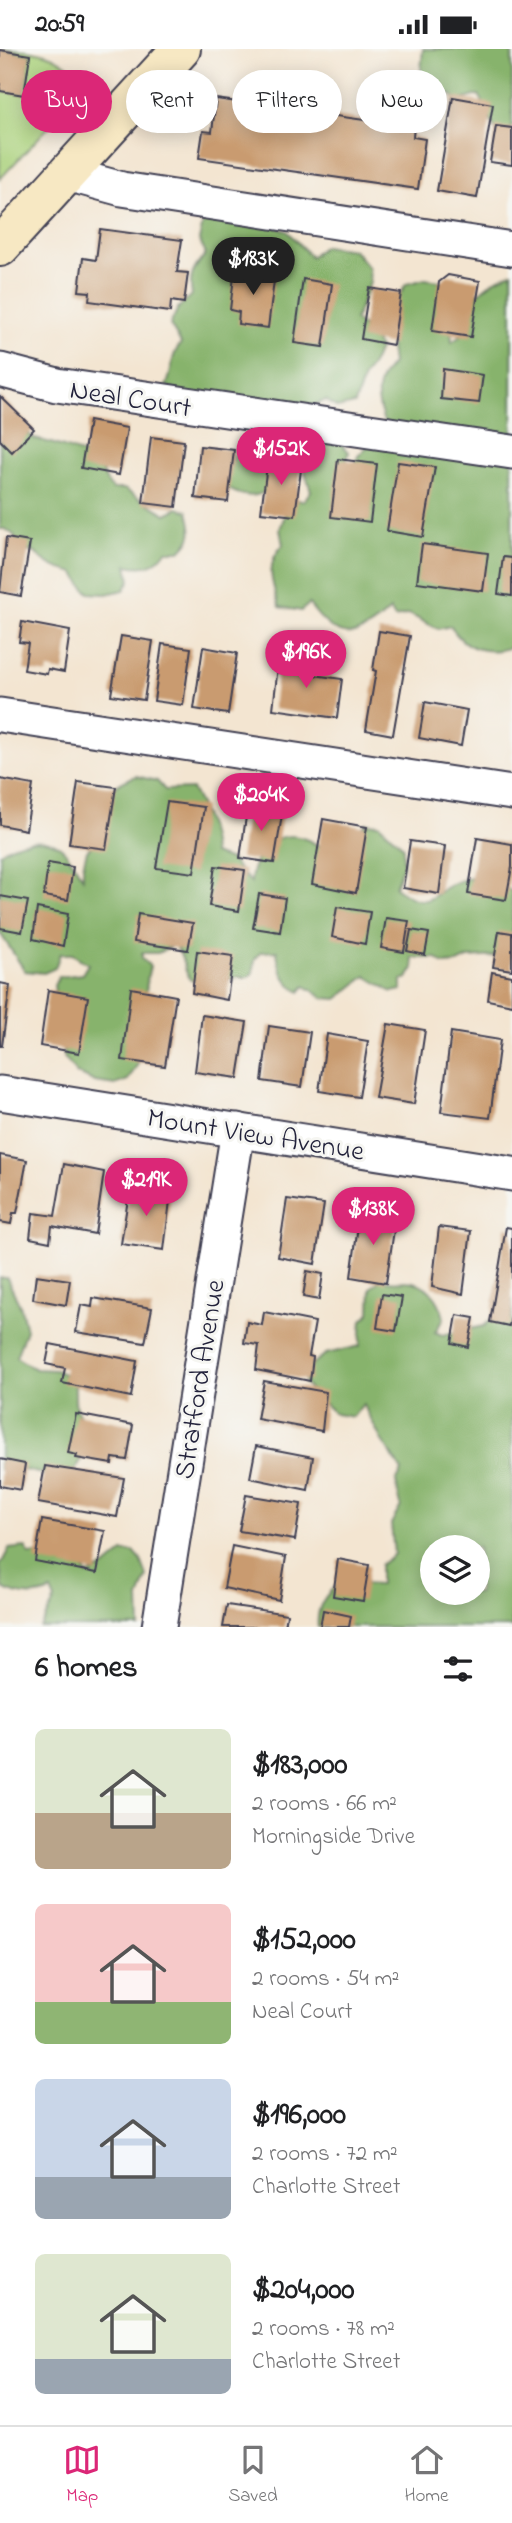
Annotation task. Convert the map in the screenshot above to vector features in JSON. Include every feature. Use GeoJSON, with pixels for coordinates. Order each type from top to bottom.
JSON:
{"type":"FeatureCollection","features":[{"type":"Feature","properties":{"kind":"main road"},"geometry":{"type":"LineString","coordinates":[[0,247],[181,49]]}},
{"type":"Feature","properties":{"kind":"street"},"geometry":{"type":"LineString","coordinates":[[67,174],[122,189],[512,249]]}},
{"type":"Feature","properties":{"kind":"street","name":"Neal Court"},"geometry":{"type":"LineString","coordinates":[[0,370],[70,387],[512,452]]}},
{"type":"Feature","properties":{"kind":"street"},"geometry":{"type":"LineString","coordinates":[[0,715],[512,793]]}},
{"type":"Feature","properties":{"kind":"street","name":"Mount View Avenue"},"geometry":{"type":"LineString","coordinates":[[0,1093],[512,1174]]}},
{"type":"Feature","properties":{"kind":"street","name":"Stratford Avenue"},"geometry":{"type":"LineString","coordinates":[[159,1627],[238,1130]]}},
{"type":"Feature","properties":{"kind":"green space"},"geometry":{"type":"Polygon","coordinates":[[[0,49],[39,52],[73,70],[28,70],[30,55],[0,49]]]}},
{"type":"Feature","properties":{"kind":"green space"},"geometry":{"type":"Polygon","coordinates":[[[423,49],[512,49],[512,127],[497,133],[479,95],[458,101],[447,93],[447,70],[421,70],[423,49]]]}},
{"type":"Feature","properties":{"kind":"green space"},"geometry":{"type":"Polygon","coordinates":[[[0,91],[21,94],[21,133],[43,133],[0,179],[0,91]]]}},
{"type":"Feature","properties":{"kind":"green space"},"geometry":{"type":"Polygon","coordinates":[[[215,207],[287,231],[311,257],[324,246],[354,250],[369,268],[370,282],[355,320],[371,335],[379,348],[364,377],[355,404],[337,408],[326,400],[297,412],[239,400],[229,392],[218,405],[166,386],[181,343],[170,325],[178,308],[192,295],[193,273],[206,254],[199,240],[204,219],[215,207]]]}},
{"type":"Feature","properties":{"kind":"green space"},"geometry":{"type":"Polygon","coordinates":[[[512,272],[512,647],[477,649],[462,641],[451,626],[438,629],[409,614],[395,618],[390,610],[367,628],[348,634],[329,626],[309,604],[301,611],[280,607],[271,575],[273,560],[283,545],[280,529],[290,501],[304,500],[311,491],[302,462],[267,491],[258,495],[248,496],[226,487],[228,467],[260,410],[333,434],[349,452],[344,469],[351,476],[358,456],[386,427],[378,394],[381,379],[392,364],[391,323],[396,304],[406,284],[425,279],[447,282],[452,342],[466,332],[468,311],[481,291],[512,272]]]}},
{"type":"Feature","properties":{"kind":"green space"},"geometry":{"type":"Polygon","coordinates":[[[25,430],[34,439],[92,458],[113,489],[124,489],[166,514],[178,508],[188,511],[191,528],[189,541],[180,551],[166,551],[149,565],[127,565],[130,580],[124,590],[106,594],[89,593],[75,573],[53,566],[34,552],[17,547],[14,535],[0,529],[0,441],[25,430]]]}},
{"type":"Feature","properties":{"kind":"green space"},"geometry":{"type":"Polygon","coordinates":[[[136,776],[157,781],[165,790],[192,789],[206,821],[213,854],[231,860],[251,883],[252,872],[261,852],[277,839],[298,837],[313,842],[328,854],[357,836],[366,823],[379,824],[403,846],[403,865],[395,887],[409,897],[428,899],[454,883],[471,878],[488,879],[512,892],[512,955],[468,958],[458,963],[444,964],[436,958],[412,958],[414,968],[408,978],[402,980],[402,990],[392,992],[366,976],[337,999],[324,998],[305,986],[300,992],[290,984],[283,975],[277,951],[261,952],[255,959],[253,973],[248,977],[237,977],[217,984],[191,980],[174,945],[158,953],[142,953],[142,959],[150,966],[143,1056],[128,1080],[115,1085],[95,1082],[76,1073],[64,1057],[54,985],[59,977],[82,974],[88,964],[72,954],[60,954],[55,968],[44,973],[25,971],[0,933],[0,853],[13,845],[29,841],[52,843],[66,853],[83,878],[87,850],[97,842],[104,801],[115,787],[136,776]]]}},
{"type":"Feature","properties":{"kind":"green space"},"geometry":{"type":"Polygon","coordinates":[[[0,1278],[7,1278],[21,1308],[26,1330],[16,1357],[35,1369],[56,1370],[74,1380],[75,1405],[86,1439],[81,1460],[67,1478],[0,1469],[0,1278]]]}},
{"type":"Feature","properties":{"kind":"green space"},"geometry":{"type":"Polygon","coordinates":[[[381,1279],[413,1282],[431,1292],[444,1318],[435,1332],[442,1335],[484,1326],[512,1301],[512,1627],[318,1627],[320,1608],[325,1597],[339,1583],[380,1585],[380,1565],[394,1554],[391,1524],[401,1506],[396,1482],[402,1471],[363,1404],[353,1417],[335,1414],[304,1383],[307,1368],[326,1354],[360,1346],[362,1320],[370,1313],[371,1288],[381,1279]]]}},
{"type":"Feature","properties":{"kind":"green space"},"geometry":{"type":"Polygon","coordinates":[[[25,1547],[30,1555],[45,1553],[81,1562],[87,1575],[105,1567],[123,1552],[134,1552],[141,1560],[147,1576],[139,1599],[140,1627],[40,1627],[55,1600],[51,1591],[27,1595],[3,1588],[0,1566],[9,1549],[25,1547]]]}},
{"type":"Feature","properties":{"kind":"building"},"geometry":{"type":"Polygon","coordinates":[[[0,50],[30,55],[28,70],[21,70],[21,94],[0,91],[0,50]]]}},
{"type":"Feature","properties":{"kind":"building"},"geometry":{"type":"Polygon","coordinates":[[[453,97],[493,104],[477,198],[437,191],[453,97]]]}},
{"type":"Feature","properties":{"kind":"building"},"geometry":{"type":"Polygon","coordinates":[[[218,99],[232,101],[232,133],[342,133],[342,117],[356,119],[356,133],[413,133],[413,137],[425,139],[418,189],[199,158],[203,133],[218,133],[218,99]]]}},
{"type":"Feature","properties":{"kind":"building"},"geometry":{"type":"Polygon","coordinates":[[[496,126],[512,128],[512,165],[490,162],[496,126]]]}},
{"type":"Feature","properties":{"kind":"building"},"geometry":{"type":"Polygon","coordinates":[[[100,229],[182,240],[177,272],[188,273],[184,303],[171,301],[170,312],[89,301],[90,292],[79,291],[83,258],[96,260],[100,229]]]}},
{"type":"Feature","properties":{"kind":"building"},"geometry":{"type":"Polygon","coordinates":[[[235,268],[275,273],[268,328],[238,324],[239,312],[230,310],[235,268]]]}},
{"type":"Feature","properties":{"kind":"building"},"geometry":{"type":"Polygon","coordinates":[[[448,275],[480,281],[471,337],[432,331],[439,282],[448,275]]]}},
{"type":"Feature","properties":{"kind":"building"},"geometry":{"type":"Polygon","coordinates":[[[303,279],[332,284],[323,347],[294,343],[303,279]]]}},
{"type":"Feature","properties":{"kind":"building"},"geometry":{"type":"Polygon","coordinates":[[[369,288],[401,293],[393,345],[361,339],[369,288]]]}},
{"type":"Feature","properties":{"kind":"building"},"geometry":{"type":"Polygon","coordinates":[[[443,369],[483,375],[479,403],[441,399],[443,369]]]}},
{"type":"Feature","properties":{"kind":"building"},"geometry":{"type":"Polygon","coordinates":[[[0,396],[34,429],[12,452],[0,440],[0,396]]]}},
{"type":"Feature","properties":{"kind":"building"},"geometry":{"type":"Polygon","coordinates":[[[89,421],[127,428],[119,475],[81,468],[89,421]]]}},
{"type":"Feature","properties":{"kind":"building"},"geometry":{"type":"Polygon","coordinates":[[[151,437],[184,441],[176,507],[143,503],[151,437]]]}},
{"type":"Feature","properties":{"kind":"building"},"geometry":{"type":"Polygon","coordinates":[[[200,446],[234,450],[228,502],[195,498],[200,446]]]}},
{"type":"Feature","properties":{"kind":"building"},"geometry":{"type":"Polygon","coordinates":[[[268,457],[302,462],[295,516],[261,512],[268,457]]]}},
{"type":"Feature","properties":{"kind":"building"},"geometry":{"type":"Polygon","coordinates":[[[338,459],[377,464],[370,522],[331,517],[338,459]]]}},
{"type":"Feature","properties":{"kind":"building"},"geometry":{"type":"Polygon","coordinates":[[[398,462],[435,467],[423,537],[387,531],[398,462]]]}},
{"type":"Feature","properties":{"kind":"building"},"geometry":{"type":"Polygon","coordinates":[[[6,538],[30,542],[21,596],[0,592],[6,538]]]}},
{"type":"Feature","properties":{"kind":"building"},"geometry":{"type":"Polygon","coordinates":[[[422,544],[488,553],[483,591],[417,582],[422,544]]]}},
{"type":"Feature","properties":{"kind":"building"},"geometry":{"type":"Polygon","coordinates":[[[503,557],[512,558],[512,596],[498,594],[503,557]]]}},
{"type":"Feature","properties":{"kind":"building"},"geometry":{"type":"Polygon","coordinates":[[[22,622],[70,631],[64,672],[48,669],[47,674],[24,670],[28,643],[19,642],[22,622]]]}},
{"type":"Feature","properties":{"kind":"building"},"geometry":{"type":"Polygon","coordinates":[[[379,631],[410,636],[393,735],[366,730],[376,671],[373,670],[379,631]]]}},
{"type":"Feature","properties":{"kind":"building"},"geometry":{"type":"Polygon","coordinates":[[[121,636],[153,641],[144,700],[111,695],[121,636]]]}},
{"type":"Feature","properties":{"kind":"building"},"geometry":{"type":"Polygon","coordinates":[[[162,644],[191,648],[183,705],[154,701],[162,644]]]}},
{"type":"Feature","properties":{"kind":"building"},"geometry":{"type":"Polygon","coordinates":[[[203,647],[237,653],[228,714],[194,709],[203,647]]]}},
{"type":"Feature","properties":{"kind":"building"},"geometry":{"type":"Polygon","coordinates":[[[279,658],[315,663],[313,675],[342,679],[337,718],[273,709],[279,658]]]}},
{"type":"Feature","properties":{"kind":"building"},"geometry":{"type":"Polygon","coordinates":[[[425,702],[467,710],[461,746],[419,738],[425,702]]]}},
{"type":"Feature","properties":{"kind":"building"},"geometry":{"type":"Polygon","coordinates":[[[0,779],[33,785],[26,830],[0,825],[0,779]]]}},
{"type":"Feature","properties":{"kind":"building"},"geometry":{"type":"Polygon","coordinates":[[[78,782],[116,787],[106,849],[69,844],[78,782]]]}},
{"type":"Feature","properties":{"kind":"building"},"geometry":{"type":"Polygon","coordinates":[[[167,802],[204,807],[194,873],[156,868],[167,802]]]}},
{"type":"Feature","properties":{"kind":"building"},"geometry":{"type":"Polygon","coordinates":[[[248,803],[283,809],[274,863],[240,858],[248,803]]]}},
{"type":"Feature","properties":{"kind":"building"},"geometry":{"type":"Polygon","coordinates":[[[323,819],[367,827],[356,893],[312,884],[323,819]]]}},
{"type":"Feature","properties":{"kind":"building"},"geometry":{"type":"Polygon","coordinates":[[[477,838],[512,844],[512,867],[506,900],[468,894],[477,838]]]}},
{"type":"Feature","properties":{"kind":"building"},"geometry":{"type":"Polygon","coordinates":[[[410,841],[445,846],[439,894],[403,888],[410,841]]]}},
{"type":"Feature","properties":{"kind":"building"},"geometry":{"type":"Polygon","coordinates":[[[48,863],[73,867],[68,900],[44,896],[48,863]]]}},
{"type":"Feature","properties":{"kind":"building"},"geometry":{"type":"Polygon","coordinates":[[[215,866],[245,870],[239,911],[209,906],[215,866]]]}},
{"type":"Feature","properties":{"kind":"building"},"geometry":{"type":"Polygon","coordinates":[[[259,894],[285,898],[280,932],[253,928],[259,894]]]}},
{"type":"Feature","properties":{"kind":"building"},"geometry":{"type":"Polygon","coordinates":[[[0,896],[28,901],[22,932],[0,928],[0,896]]]}},
{"type":"Feature","properties":{"kind":"building"},"geometry":{"type":"Polygon","coordinates":[[[337,907],[370,912],[365,944],[332,937],[337,907]]]}},
{"type":"Feature","properties":{"kind":"building"},"geometry":{"type":"Polygon","coordinates":[[[37,908],[68,914],[63,946],[33,939],[37,908]]]}},
{"type":"Feature","properties":{"kind":"building"},"geometry":{"type":"Polygon","coordinates":[[[138,914],[193,923],[188,950],[134,942],[138,914]]]}},
{"type":"Feature","properties":{"kind":"building"},"geometry":{"type":"Polygon","coordinates":[[[386,918],[409,921],[404,952],[381,948],[386,918]]]}},
{"type":"Feature","properties":{"kind":"building"},"geometry":{"type":"Polygon","coordinates":[[[411,930],[429,933],[425,955],[407,951],[411,930]]]}},
{"type":"Feature","properties":{"kind":"building"},"geometry":{"type":"Polygon","coordinates":[[[499,931],[512,933],[512,970],[493,967],[499,931]]]}},
{"type":"Feature","properties":{"kind":"building"},"geometry":{"type":"Polygon","coordinates":[[[197,951],[233,956],[227,1000],[192,993],[197,951]]]}},
{"type":"Feature","properties":{"kind":"building"},"geometry":{"type":"Polygon","coordinates":[[[492,972],[512,976],[512,1005],[488,1000],[492,972]]]}},
{"type":"Feature","properties":{"kind":"building"},"geometry":{"type":"Polygon","coordinates":[[[0,983],[10,985],[2,1046],[0,1046],[0,983]]]}},
{"type":"Feature","properties":{"kind":"building"},"geometry":{"type":"Polygon","coordinates":[[[131,988],[176,996],[165,1066],[122,1060],[131,988]]]}},
{"type":"Feature","properties":{"kind":"building"},"geometry":{"type":"Polygon","coordinates":[[[48,990],[88,997],[79,1053],[40,1046],[48,990]]]}},
{"type":"Feature","properties":{"kind":"building"},"geometry":{"type":"Polygon","coordinates":[[[202,1015],[247,1022],[238,1078],[195,1072],[202,1015]]]}},
{"type":"Feature","properties":{"kind":"building"},"geometry":{"type":"Polygon","coordinates":[[[388,1024],[425,1030],[414,1104],[375,1098],[388,1024]]]}},
{"type":"Feature","properties":{"kind":"building"},"geometry":{"type":"Polygon","coordinates":[[[269,1026],[310,1032],[302,1087],[262,1081],[269,1026]]]}},
{"type":"Feature","properties":{"kind":"building"},"geometry":{"type":"Polygon","coordinates":[[[451,1032],[500,1040],[490,1118],[441,1112],[451,1032]]]}},
{"type":"Feature","properties":{"kind":"building"},"geometry":{"type":"Polygon","coordinates":[[[327,1034],[368,1041],[359,1097],[319,1091],[327,1034]]]}},
{"type":"Feature","properties":{"kind":"building"},"geometry":{"type":"Polygon","coordinates":[[[0,1155],[27,1160],[17,1213],[13,1213],[11,1224],[0,1222],[0,1155]]]}},
{"type":"Feature","properties":{"kind":"building"},"geometry":{"type":"Polygon","coordinates":[[[64,1164],[104,1172],[95,1234],[52,1226],[50,1242],[30,1238],[33,1213],[55,1216],[64,1164]]]}},
{"type":"Feature","properties":{"kind":"building"},"geometry":{"type":"Polygon","coordinates":[[[130,1186],[171,1192],[164,1250],[121,1244],[130,1186]]]}},
{"type":"Feature","properties":{"kind":"building"},"geometry":{"type":"Polygon","coordinates":[[[287,1199],[324,1204],[315,1264],[278,1257],[287,1199]]]}},
{"type":"Feature","properties":{"kind":"building"},"geometry":{"type":"Polygon","coordinates":[[[360,1211],[396,1217],[386,1283],[351,1277],[360,1211]]]}},
{"type":"Feature","properties":{"kind":"building"},"geometry":{"type":"Polygon","coordinates":[[[439,1227],[471,1231],[463,1294],[432,1287],[439,1227]]]}},
{"type":"Feature","properties":{"kind":"building"},"geometry":{"type":"Polygon","coordinates":[[[506,1227],[512,1228],[512,1313],[509,1326],[490,1322],[506,1227]]]}},
{"type":"Feature","properties":{"kind":"building"},"geometry":{"type":"Polygon","coordinates":[[[307,1271],[323,1274],[319,1300],[303,1297],[307,1271]]]}},
{"type":"Feature","properties":{"kind":"building"},"geometry":{"type":"Polygon","coordinates":[[[36,1275],[70,1280],[66,1305],[33,1299],[36,1275]]]}},
{"type":"Feature","properties":{"kind":"building"},"geometry":{"type":"Polygon","coordinates":[[[382,1294],[402,1297],[396,1331],[377,1328],[382,1294]]]}},
{"type":"Feature","properties":{"kind":"building"},"geometry":{"type":"Polygon","coordinates":[[[93,1298],[152,1308],[145,1343],[76,1332],[81,1305],[92,1307],[93,1298]]]}},
{"type":"Feature","properties":{"kind":"building"},"geometry":{"type":"Polygon","coordinates":[[[264,1312],[315,1322],[309,1356],[313,1357],[310,1381],[256,1370],[259,1345],[244,1343],[247,1322],[262,1325],[264,1312]]]}},
{"type":"Feature","properties":{"kind":"building"},"geometry":{"type":"Polygon","coordinates":[[[457,1315],[474,1318],[468,1347],[452,1343],[457,1315]]]}},
{"type":"Feature","properties":{"kind":"building"},"geometry":{"type":"Polygon","coordinates":[[[50,1344],[137,1361],[131,1397],[62,1383],[65,1368],[46,1364],[50,1344]]]}},
{"type":"Feature","properties":{"kind":"building"},"geometry":{"type":"Polygon","coordinates":[[[264,1381],[326,1392],[322,1431],[257,1419],[264,1381]]]}},
{"type":"Feature","properties":{"kind":"building"},"geometry":{"type":"Polygon","coordinates":[[[76,1414],[133,1425],[127,1460],[113,1458],[112,1464],[76,1458],[77,1455],[68,1453],[76,1414]]]}},
{"type":"Feature","properties":{"kind":"building"},"geometry":{"type":"Polygon","coordinates":[[[256,1446],[313,1457],[308,1490],[250,1478],[256,1446]]]}},
{"type":"Feature","properties":{"kind":"building"},"geometry":{"type":"Polygon","coordinates":[[[0,1459],[25,1464],[21,1490],[0,1486],[0,1459]]]}},
{"type":"Feature","properties":{"kind":"building"},"geometry":{"type":"Polygon","coordinates":[[[45,1466],[124,1478],[117,1517],[38,1503],[45,1466]]]}},
{"type":"Feature","properties":{"kind":"building"},"geometry":{"type":"Polygon","coordinates":[[[246,1495],[301,1504],[295,1540],[239,1531],[246,1495]]]}},
{"type":"Feature","properties":{"kind":"building"},"geometry":{"type":"Polygon","coordinates":[[[42,1520],[105,1531],[97,1573],[35,1561],[42,1520]]]}},
{"type":"Feature","properties":{"kind":"building"},"geometry":{"type":"Polygon","coordinates":[[[232,1546],[286,1557],[279,1600],[224,1588],[232,1546]]]}},
{"type":"Feature","properties":{"kind":"building"},"geometry":{"type":"Polygon","coordinates":[[[338,1559],[369,1565],[363,1601],[333,1596],[338,1559]]]}},
{"type":"Feature","properties":{"kind":"building"},"geometry":{"type":"Polygon","coordinates":[[[227,1605],[287,1614],[285,1627],[223,1627],[227,1605]]]}},
{"type":"Feature","properties":{"kind":"building"},"geometry":{"type":"Polygon","coordinates":[[[323,1610],[351,1616],[349,1627],[320,1627],[323,1610]]]}}]}
